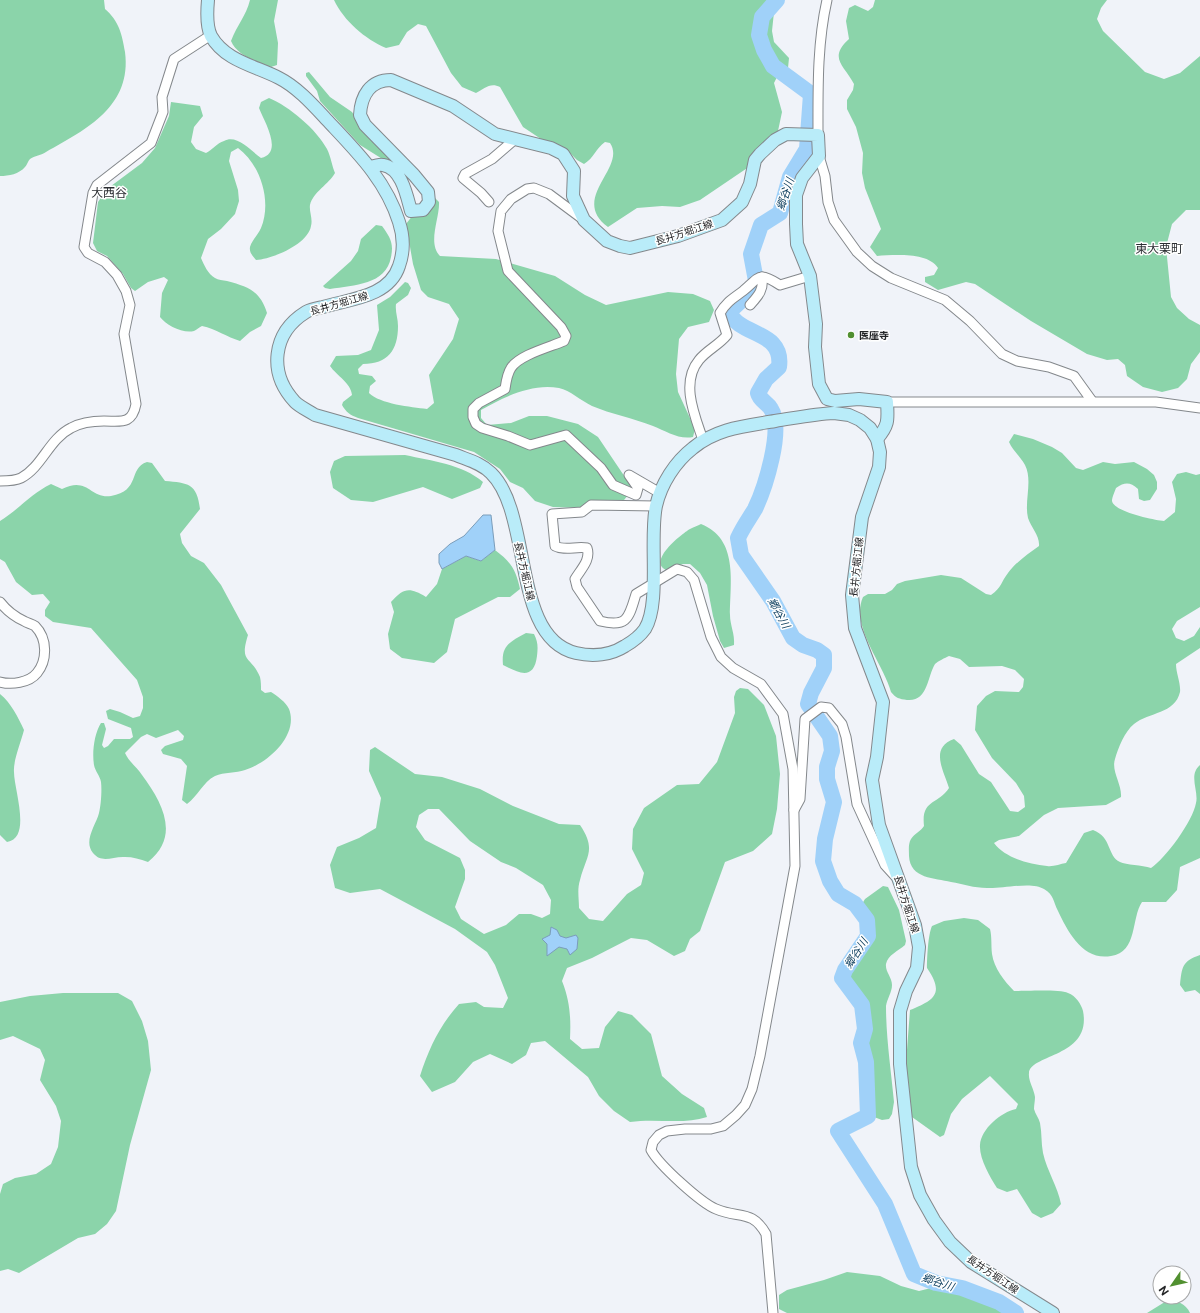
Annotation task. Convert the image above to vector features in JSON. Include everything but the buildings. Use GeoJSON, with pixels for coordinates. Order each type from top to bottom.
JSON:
{"type":"FeatureCollection","features":[{"type":"Feature","properties":{"kind":"main road","name":"長井方堀江線"},"geometry":{"type":"LineString","coordinates":[[208,0],[206,14],[211,35],[225,52],[243,63],[280,78],[308,100],[371,167],[390,199],[400,223],[404,253],[396,275],[382,290],[353,300],[307,311],[288,325],[279,344],[277,365],[282,385],[296,403],[315,415],[456,455],[476,462],[491,473],[503,488],[511,508],[536,616],[546,632],[564,647],[574,653],[594,656],[618,651],[634,641],[645,628],[651,611],[654,525],[656,506],[660,493],[676,465],[703,440],[732,428],[834,413],[849,415],[860,420],[870,428],[877,439],[880,452],[879,467],[862,517],[852,595],[855,628],[883,702],[878,757],[872,780],[880,825],[915,925],[919,947],[917,968],[906,991],[900,1011],[900,1064],[911,1167],[920,1195],[934,1220],[950,1242],[971,1262],[1053,1313]]}},
{"type":"Feature","properties":{"kind":"main road","name":"長井方堀江線"},"geometry":{"type":"LineString","coordinates":[[400,223],[411,211],[422,210],[429,202],[428,192],[414,175],[365,125],[360,115],[363,97],[374,84],[382,80],[391,80],[453,106],[491,132],[514,140],[551,148],[563,154],[574,171],[573,196],[584,220],[607,241],[630,248],[678,236],[722,220],[732,213],[742,202],[750,184],[755,160],[775,140],[786,134],[794,133],[815,135]]}},
{"type":"Feature","properties":{"kind":"main road"},"geometry":{"type":"LineString","coordinates":[[815,135],[819,156],[802,178],[796,195],[797,244],[810,276],[816,324],[815,347],[819,384],[827,399],[834,401],[859,399],[888,402],[888,421],[885,430],[877,439]]}},
{"type":"Feature","properties":{"kind":"main road"},"geometry":{"type":"LineString","coordinates":[[371,167],[383,165],[390,168],[400,178],[411,211]]}},
{"type":"Feature","properties":{"kind":"street"},"geometry":{"type":"LineString","coordinates":[[815,135],[819,60],[823,19],[827,0]]}},
{"type":"Feature","properties":{"kind":"street"},"geometry":{"type":"LineString","coordinates":[[0,481],[19,478],[28,474],[58,437],[70,428],[103,421],[118,422],[127,420],[134,412],[136,404],[124,334],[130,306],[126,291],[117,275],[105,262],[88,254],[84,247],[93,193],[97,185],[151,143],[163,112],[162,97],[174,59],[211,35]]}},
{"type":"Feature","properties":{"kind":"street"},"geometry":{"type":"LineString","coordinates":[[489,202],[463,178],[465,174],[492,159],[514,140]]}},
{"type":"Feature","properties":{"kind":"street"},"geometry":{"type":"LineString","coordinates":[[819,156],[825,176],[828,202],[834,220],[857,252],[872,266],[891,278],[945,300],[970,321],[1002,354],[1017,361],[1049,366],[1074,376],[1092,402]]}},
{"type":"Feature","properties":{"kind":"street"},"geometry":{"type":"LineString","coordinates":[[584,220],[549,194],[534,188],[527,189],[510,199],[501,211],[498,231],[508,271],[561,327],[566,336],[564,341],[537,351],[512,367],[506,378],[505,389],[479,403],[473,409],[473,416],[476,424],[482,428],[530,445],[566,435],[601,468],[613,485],[636,495],[638,488],[629,475],[660,493]]}},
{"type":"Feature","properties":{"kind":"street"},"geometry":{"type":"LineString","coordinates":[[703,440],[690,397],[692,370],[699,360],[727,335],[720,313],[724,306],[744,290],[751,282],[762,277],[772,280],[780,285],[810,276]]}},
{"type":"Feature","properties":{"kind":"street"},"geometry":{"type":"LineString","coordinates":[[750,305],[763,287],[762,277]]}},
{"type":"Feature","properties":{"kind":"street"},"geometry":{"type":"LineString","coordinates":[[888,402],[1156,402],[1200,408]]}},
{"type":"Feature","properties":{"kind":"street"},"geometry":{"type":"LineString","coordinates":[[656,506],[591,505],[582,512],[552,514],[555,546],[560,548],[578,546],[587,548],[589,554],[587,563],[575,579],[577,587],[600,621],[611,624],[622,621],[631,614],[636,594],[677,569],[687,572],[694,580],[711,637],[721,657],[734,668],[761,684],[783,714],[793,768],[795,866],[760,1056],[748,1100],[736,1115],[723,1126],[711,1129],[667,1131],[659,1135],[653,1142],[651,1150],[656,1159],[670,1173],[715,1209],[752,1218],[760,1224],[766,1234],[773,1313]]}},
{"type":"Feature","properties":{"kind":"street"},"geometry":{"type":"LineString","coordinates":[[0,602],[8,612],[34,626],[42,638],[45,651],[44,665],[34,677],[9,685],[0,682]]}},
{"type":"Feature","properties":{"kind":"street"},"geometry":{"type":"LineString","coordinates":[[794,811],[800,799],[805,719],[821,707],[829,708],[842,724],[846,737],[857,804],[885,864],[899,880]]}},
{"type":"Feature","properties":{"kind":"green space"},"geometry":{"type":"Polygon","coordinates":[[[0,0],[104,0],[105,9],[114,18],[121,34],[125,52],[125,71],[121,87],[114,101],[104,114],[77,134],[44,153],[30,159],[26,166],[17,173],[0,176],[0,0]]]}},
{"type":"Feature","properties":{"kind":"green space"},"geometry":{"type":"Polygon","coordinates":[[[250,0],[278,0],[274,21],[278,43],[277,65],[271,67],[248,57],[238,51],[231,41],[250,0]]]}},
{"type":"Feature","properties":{"kind":"green space"},"geometry":{"type":"Polygon","coordinates":[[[334,0],[771,0],[774,12],[772,31],[774,42],[789,58],[788,68],[777,77],[774,83],[782,112],[778,131],[762,158],[700,200],[680,207],[662,206],[637,208],[608,227],[598,216],[594,205],[596,194],[611,163],[613,153],[610,143],[605,142],[602,144],[584,164],[577,160],[566,149],[541,139],[523,127],[500,87],[493,85],[476,93],[462,87],[451,73],[426,26],[418,24],[407,32],[399,45],[386,48],[370,40],[349,22],[338,8],[334,0]]]}},
{"type":"Feature","properties":{"kind":"green space"},"geometry":{"type":"Polygon","coordinates":[[[875,0],[1107,0],[1101,8],[1097,19],[1103,31],[1145,72],[1164,79],[1180,73],[1200,56],[1200,210],[1186,210],[1172,224],[1166,247],[1171,297],[1177,308],[1189,319],[1200,325],[1200,352],[1191,364],[1187,379],[1178,388],[1162,392],[1143,387],[1127,376],[1125,365],[1118,359],[1107,360],[1087,354],[1031,321],[975,284],[966,282],[938,290],[925,282],[925,277],[934,275],[938,268],[927,259],[910,256],[877,256],[870,247],[881,229],[865,188],[862,173],[863,153],[856,127],[847,109],[847,100],[853,90],[854,84],[842,66],[839,57],[840,51],[849,39],[846,21],[849,8],[855,5],[868,11],[873,7],[875,0]]]}},
{"type":"Feature","properties":{"kind":"green space"},"geometry":{"type":"Polygon","coordinates":[[[309,72],[330,97],[352,112],[362,127],[405,172],[406,176],[402,176],[384,160],[360,145],[320,101],[317,91],[306,76],[306,73],[309,72]]]}},
{"type":"Feature","properties":{"kind":"green space"},"geometry":{"type":"Polygon","coordinates":[[[269,98],[302,119],[317,134],[330,155],[335,173],[312,200],[310,205],[312,221],[311,226],[304,239],[280,254],[256,260],[251,253],[250,247],[261,228],[264,218],[265,196],[253,164],[238,148],[231,152],[229,161],[238,190],[239,201],[235,214],[221,229],[208,239],[201,258],[208,272],[215,278],[242,285],[253,291],[261,300],[267,313],[261,326],[250,332],[240,341],[202,326],[190,332],[180,330],[166,323],[160,317],[162,293],[168,280],[164,277],[148,282],[135,291],[131,288],[123,274],[107,256],[97,251],[93,243],[98,202],[107,189],[142,163],[155,148],[169,116],[171,102],[200,106],[203,116],[194,127],[191,142],[196,149],[206,153],[221,142],[229,139],[239,141],[261,158],[268,155],[271,150],[272,143],[268,128],[259,108],[261,102],[269,98]]]}},
{"type":"Feature","properties":{"kind":"green space"},"geometry":{"type":"Polygon","coordinates":[[[435,198],[439,202],[439,208],[434,244],[436,251],[440,256],[496,259],[555,276],[585,295],[606,305],[668,292],[693,294],[710,301],[714,310],[709,322],[688,327],[679,339],[676,374],[678,392],[695,429],[693,437],[688,438],[678,436],[645,423],[599,409],[559,388],[549,387],[529,389],[518,392],[481,410],[481,418],[487,425],[511,423],[529,416],[547,416],[578,424],[598,437],[633,489],[624,500],[593,501],[581,508],[553,507],[535,501],[523,488],[510,482],[500,469],[474,452],[358,418],[348,413],[342,405],[343,402],[352,395],[351,391],[346,383],[330,366],[336,356],[358,355],[371,350],[379,330],[377,305],[390,297],[405,282],[408,283],[411,288],[408,295],[396,304],[398,335],[394,349],[385,358],[379,361],[363,364],[358,369],[359,374],[372,376],[376,381],[370,386],[369,393],[380,400],[427,409],[434,403],[429,375],[453,339],[459,319],[449,304],[428,297],[421,290],[413,264],[406,224],[413,215],[435,198]]]}},
{"type":"Feature","properties":{"kind":"green space"},"geometry":{"type":"Polygon","coordinates":[[[376,225],[382,226],[392,244],[391,257],[388,266],[383,273],[368,282],[330,289],[325,288],[323,286],[351,261],[358,251],[361,239],[376,225]]]}},
{"type":"Feature","properties":{"kind":"green space"},"geometry":{"type":"Polygon","coordinates":[[[1014,434],[1033,439],[1052,447],[1062,453],[1076,468],[1083,470],[1103,462],[1115,464],[1134,462],[1147,469],[1154,475],[1157,482],[1157,489],[1150,500],[1144,501],[1139,499],[1138,489],[1127,484],[1116,488],[1112,501],[1114,505],[1120,509],[1135,515],[1152,519],[1164,521],[1175,512],[1176,499],[1172,482],[1177,474],[1186,472],[1196,475],[1200,474],[1200,607],[1177,621],[1172,629],[1176,638],[1184,641],[1194,636],[1200,627],[1200,648],[1176,664],[1180,689],[1177,699],[1173,705],[1167,709],[1134,724],[1122,740],[1114,764],[1121,797],[1106,805],[1058,808],[1044,815],[1019,836],[999,840],[994,843],[1004,853],[1018,859],[1033,864],[1052,866],[1066,863],[1084,833],[1093,830],[1103,837],[1113,855],[1120,862],[1151,868],[1164,857],[1178,839],[1194,811],[1197,798],[1194,778],[1200,765],[1200,858],[1180,867],[1177,890],[1166,902],[1142,902],[1136,917],[1130,941],[1126,948],[1120,953],[1111,956],[1092,954],[1078,943],[1067,928],[1052,896],[1044,889],[1025,885],[993,888],[978,887],[924,876],[910,864],[910,841],[912,837],[924,826],[925,811],[931,803],[945,793],[949,788],[940,760],[940,754],[946,743],[954,739],[961,745],[979,774],[991,782],[1010,811],[1018,812],[1025,807],[1024,796],[1016,783],[992,758],[975,730],[977,706],[986,696],[995,691],[1019,692],[1023,687],[1024,679],[1015,670],[1002,666],[969,667],[960,659],[949,656],[935,664],[926,688],[919,697],[914,700],[900,699],[891,692],[864,632],[861,620],[860,608],[863,597],[868,594],[885,594],[892,590],[897,584],[905,581],[941,575],[961,578],[986,594],[991,595],[999,587],[1011,569],[1022,558],[1039,546],[1037,535],[1028,518],[1027,471],[1025,465],[1009,442],[1014,434]]]}},
{"type":"Feature","properties":{"kind":"green space"},"geometry":{"type":"Polygon","coordinates":[[[405,455],[436,461],[456,467],[475,476],[483,482],[480,488],[452,499],[423,487],[373,502],[351,500],[333,488],[330,472],[334,461],[345,456],[405,455]]]}},
{"type":"Feature","properties":{"kind":"green space"},"geometry":{"type":"Polygon","coordinates":[[[147,462],[152,463],[165,481],[185,484],[194,489],[199,500],[200,509],[180,534],[182,543],[191,556],[204,563],[221,585],[248,635],[245,655],[257,670],[261,682],[261,690],[265,693],[271,692],[279,697],[288,706],[291,719],[290,729],[286,738],[272,754],[263,761],[245,770],[215,776],[207,782],[187,804],[182,800],[187,766],[181,759],[163,754],[161,750],[165,746],[183,740],[184,736],[178,730],[156,738],[147,734],[141,737],[125,753],[156,796],[165,819],[166,830],[164,841],[158,852],[148,862],[128,857],[108,859],[100,858],[93,853],[89,843],[91,833],[99,813],[101,798],[101,782],[93,760],[93,749],[97,733],[101,723],[104,723],[106,729],[102,745],[104,748],[114,739],[130,739],[133,737],[131,728],[108,719],[106,711],[110,709],[133,718],[140,716],[143,708],[143,697],[137,680],[91,628],[53,622],[45,616],[45,610],[50,602],[43,594],[32,595],[16,582],[5,562],[0,559],[0,521],[44,488],[51,484],[62,489],[78,485],[104,496],[111,496],[127,489],[131,485],[138,469],[141,465],[147,462]]]}},
{"type":"Feature","properties":{"kind":"green space"},"geometry":{"type":"Polygon","coordinates":[[[701,524],[713,531],[722,540],[730,563],[730,615],[734,645],[724,648],[720,641],[713,616],[707,585],[700,573],[690,564],[683,564],[666,570],[661,566],[663,555],[673,542],[690,529],[701,524]]]}},
{"type":"Feature","properties":{"kind":"green space"},"geometry":{"type":"Polygon","coordinates":[[[495,550],[505,558],[515,571],[520,589],[510,597],[498,597],[455,619],[447,652],[434,663],[402,658],[390,649],[388,634],[394,612],[391,602],[396,597],[407,590],[411,590],[426,597],[437,584],[442,569],[466,556],[481,561],[495,550]]]}},
{"type":"Feature","properties":{"kind":"green space"},"geometry":{"type":"Polygon","coordinates":[[[526,633],[534,634],[538,650],[533,669],[525,673],[515,671],[503,665],[503,658],[505,648],[515,639],[526,633]]]}},
{"type":"Feature","properties":{"kind":"green space"},"geometry":{"type":"Polygon","coordinates":[[[740,688],[748,689],[764,705],[776,736],[780,774],[777,809],[772,834],[753,851],[725,862],[700,931],[690,939],[685,951],[674,956],[647,940],[631,938],[592,958],[567,968],[562,981],[567,996],[569,1010],[570,1039],[582,1049],[599,1048],[605,1027],[618,1011],[632,1015],[651,1034],[662,1076],[682,1094],[704,1108],[707,1117],[688,1121],[630,1122],[614,1111],[599,1096],[588,1077],[545,1041],[531,1043],[526,1055],[512,1064],[490,1054],[473,1062],[455,1082],[432,1092],[420,1076],[436,1037],[452,1012],[459,1004],[476,1002],[484,1007],[503,1008],[508,998],[495,965],[487,952],[455,929],[380,889],[350,893],[335,888],[330,865],[337,847],[359,838],[376,828],[381,798],[369,771],[370,750],[375,747],[415,774],[442,777],[480,789],[513,806],[559,824],[580,825],[588,841],[589,853],[579,883],[579,908],[589,919],[603,921],[627,894],[641,885],[644,873],[632,849],[633,829],[644,808],[677,785],[699,784],[717,762],[735,713],[734,697],[736,691],[740,688]],[[428,809],[419,815],[416,827],[425,840],[460,858],[465,870],[465,879],[455,907],[461,919],[484,934],[506,925],[519,914],[531,914],[542,918],[550,914],[551,900],[543,885],[516,868],[501,862],[470,841],[439,809],[428,809]]]}},
{"type":"Feature","properties":{"kind":"green space"},"geometry":{"type":"Polygon","coordinates":[[[0,694],[17,715],[24,730],[14,768],[20,812],[19,832],[14,839],[7,842],[0,835],[0,694]]]}},
{"type":"Feature","properties":{"kind":"green space"},"geometry":{"type":"Polygon","coordinates":[[[883,886],[888,887],[899,910],[906,941],[905,945],[891,956],[886,964],[892,985],[886,1006],[886,1018],[894,1102],[892,1114],[889,1119],[882,1120],[874,1117],[870,1110],[867,1061],[863,1043],[866,1029],[864,1004],[844,978],[847,970],[870,937],[868,919],[862,904],[865,899],[883,886]]]}},
{"type":"Feature","properties":{"kind":"green space"},"geometry":{"type":"Polygon","coordinates":[[[964,918],[978,920],[990,929],[993,959],[1003,979],[1014,991],[1050,991],[1071,994],[1076,998],[1083,1011],[1083,1026],[1078,1037],[1070,1046],[1032,1067],[1029,1073],[1029,1079],[1035,1097],[1034,1109],[1040,1123],[1043,1153],[1061,1204],[1053,1213],[1041,1218],[1032,1213],[1017,1189],[1007,1192],[997,1188],[988,1173],[981,1156],[981,1139],[988,1127],[998,1117],[1016,1109],[1018,1104],[990,1076],[962,1099],[951,1114],[944,1135],[940,1137],[912,1117],[906,1063],[910,1010],[931,999],[936,990],[935,984],[927,968],[928,947],[932,926],[944,921],[964,918]]]}},
{"type":"Feature","properties":{"kind":"green space"},"geometry":{"type":"Polygon","coordinates":[[[1200,955],[1200,994],[1195,990],[1185,992],[1180,985],[1182,969],[1186,962],[1200,955]]]}},
{"type":"Feature","properties":{"kind":"green space"},"geometry":{"type":"Polygon","coordinates":[[[63,993],[118,993],[132,1001],[142,1021],[148,1041],[151,1070],[130,1145],[116,1211],[107,1224],[95,1234],[78,1238],[19,1273],[8,1269],[0,1271],[0,1194],[3,1184],[15,1178],[36,1174],[51,1164],[58,1147],[61,1121],[56,1106],[40,1080],[45,1060],[40,1049],[13,1036],[0,1040],[0,1002],[30,996],[63,993]]]}},
{"type":"Feature","properties":{"kind":"green space"},"geometry":{"type":"Polygon","coordinates":[[[847,1272],[880,1276],[901,1286],[919,1291],[931,1288],[959,1293],[996,1305],[1009,1313],[787,1313],[779,1309],[779,1295],[787,1290],[847,1272]]]}},
{"type":"Feature","properties":{"kind":"green space"},"geometry":{"type":"Polygon","coordinates":[[[1160,1305],[1184,1305],[1190,1313],[1147,1313],[1160,1305]]]}},
{"type":"Feature","properties":{"kind":"water"},"geometry":{"type":"Polygon","coordinates":[[[483,515],[491,515],[495,550],[481,561],[466,556],[442,569],[439,563],[439,554],[450,544],[464,536],[483,515]]]}},
{"type":"Feature","properties":{"kind":"water"},"geometry":{"type":"Polygon","coordinates":[[[551,927],[557,930],[560,936],[566,938],[576,935],[578,938],[577,949],[570,955],[567,949],[559,947],[547,956],[547,944],[542,939],[550,935],[551,927]]]}},
{"type":"Feature","properties":{"kind":"waterway","name":"郷谷川"},"geometry":{"type":"LineString","coordinates":[[777,0],[762,17],[759,35],[764,50],[773,66],[811,94],[807,149],[790,177],[780,213],[761,225],[751,254],[757,286],[729,312],[742,326],[760,335],[775,346],[779,355],[779,367],[766,379],[758,393],[760,398],[771,409],[774,418],[775,430],[772,459],[764,487],[755,509],[738,538],[741,555],[773,601],[793,638],[803,645],[817,650],[824,655],[824,668],[811,693],[808,704],[830,736],[832,751],[827,767],[827,779],[834,802],[825,839],[823,861],[830,881],[838,894],[855,904],[867,920],[868,936],[845,970],[842,978],[862,1005],[865,1029],[861,1043],[866,1062],[868,1116],[838,1131],[885,1204],[914,1274],[936,1283],[962,1288],[999,1302],[1016,1313]]}},
{"type":"Feature","properties":{"kind":"place","name":"医座寺"},"geometry":{"type":"Point","coordinates":[851,335]}},
{"type":"Feature","properties":{"kind":"district","name":"大西谷"},"geometry":{"type":"Point","coordinates":[109,193]}},
{"type":"Feature","properties":{"kind":"district","name":"東大栗町"},"geometry":{"type":"Point","coordinates":[1159,249]}}]}
